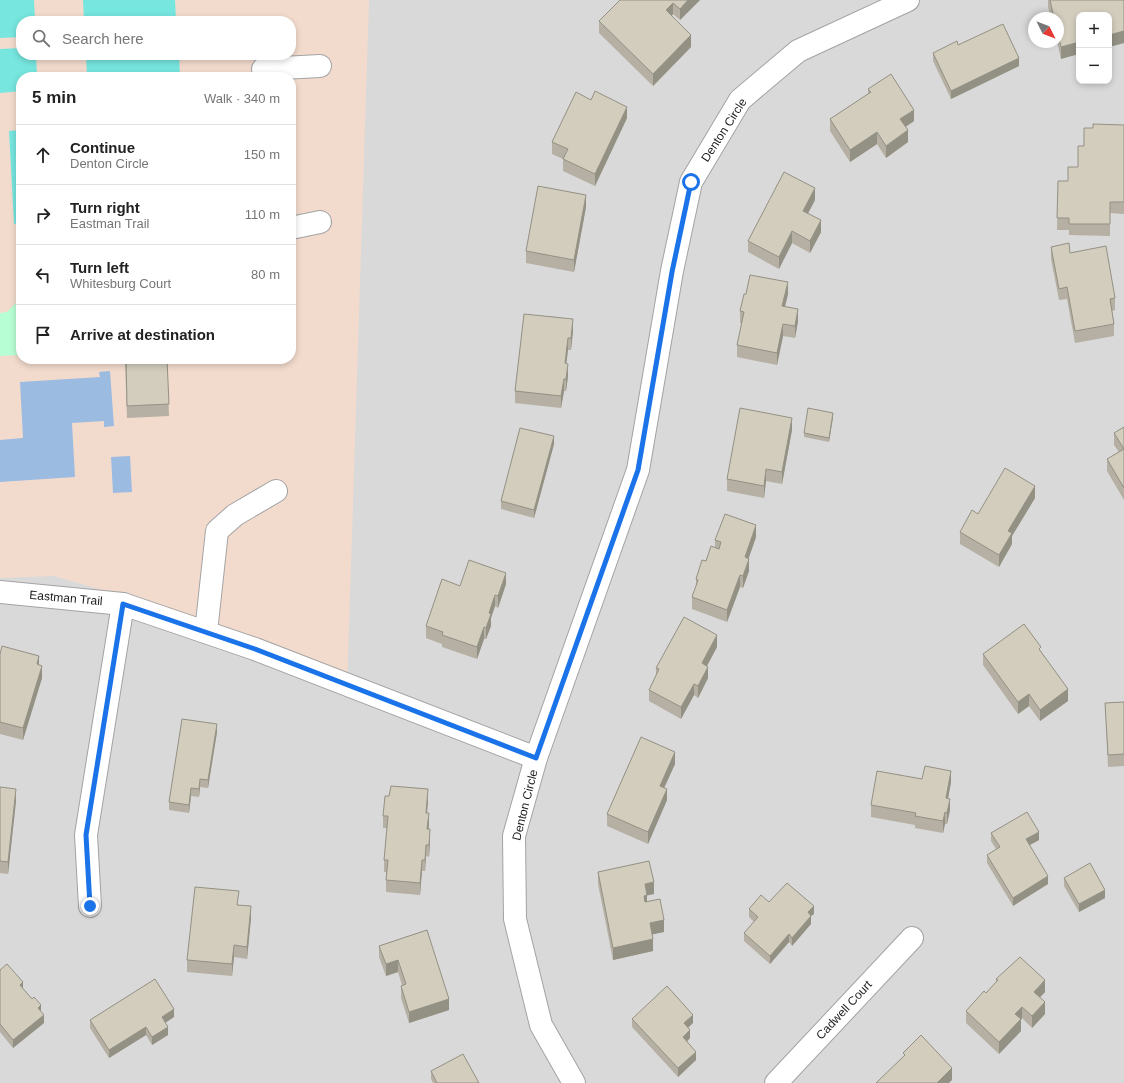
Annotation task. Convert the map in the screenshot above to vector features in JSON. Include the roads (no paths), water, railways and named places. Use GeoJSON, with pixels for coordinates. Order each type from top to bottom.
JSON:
{"type":"FeatureCollection","features":[{"type":"Feature","properties":{"kind":"street","name":"Denton Circle"},"geometry":{"type":"LineString","coordinates":[[574,1083],[541,1025],[515,919],[514,836],[536,758],[638,470],[672,272],[691,182],[740,100],[798,51],[908,0]]}},
{"type":"Feature","properties":{"kind":"street"},"geometry":{"type":"LineString","coordinates":[[263,69],[320,66]]}},
{"type":"Feature","properties":{"kind":"street"},"geometry":{"type":"LineString","coordinates":[[296,227],[320,222]]}},
{"type":"Feature","properties":{"kind":"street"},"geometry":{"type":"LineString","coordinates":[[206,632],[217,531],[235,515],[276,491]]}},
{"type":"Feature","properties":{"kind":"street","name":"Eastman Trail"},"geometry":{"type":"LineString","coordinates":[[0,592],[123,604],[263,652],[536,758]]}},
{"type":"Feature","properties":{"kind":"street"},"geometry":{"type":"LineString","coordinates":[[90,906],[86,835],[123,604]]}},
{"type":"Feature","properties":{"kind":"street","name":"Cadwell Court"},"geometry":{"type":"LineString","coordinates":[[776,1083],[912,938]]}}]}
